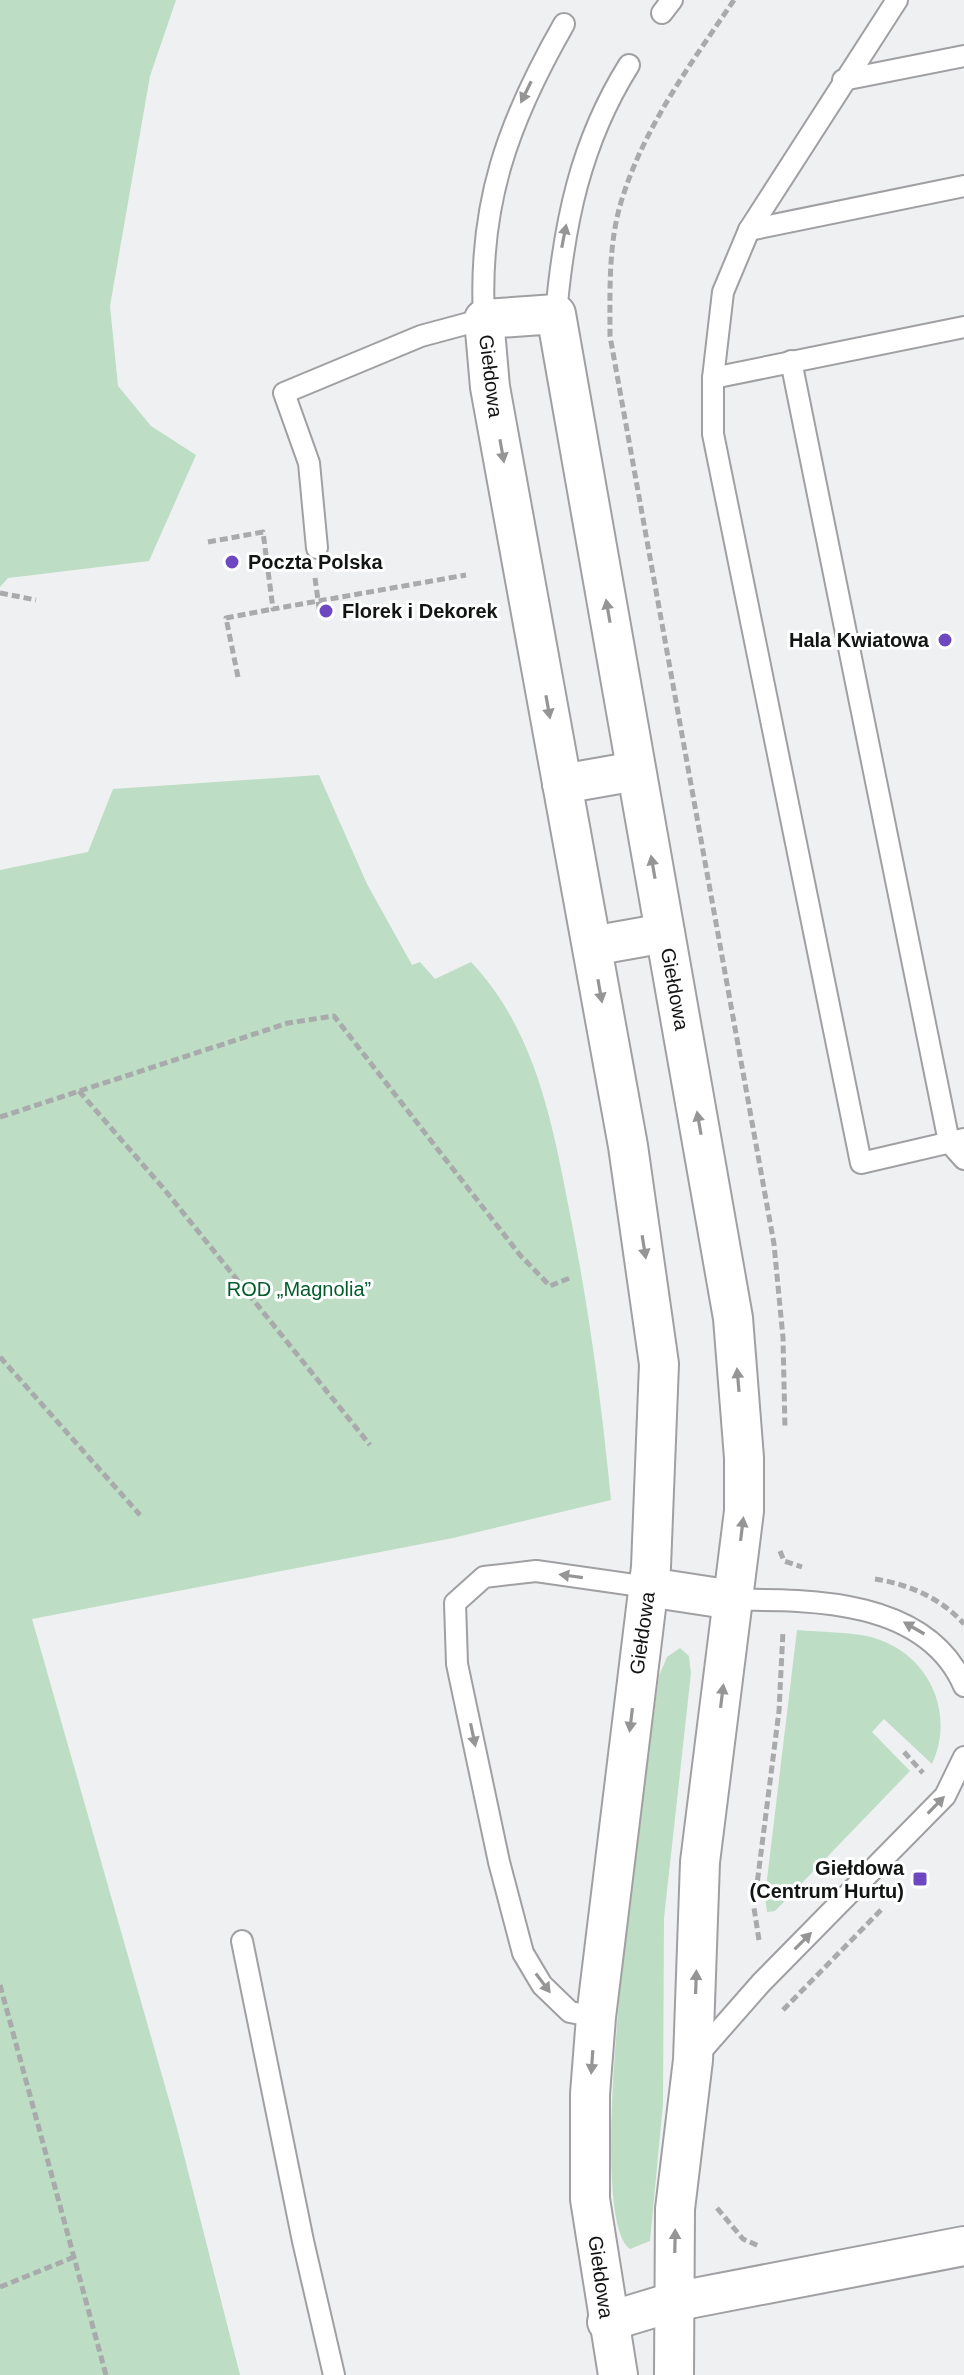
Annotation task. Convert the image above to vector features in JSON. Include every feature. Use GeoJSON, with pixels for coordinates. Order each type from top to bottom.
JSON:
{"type":"FeatureCollection","features":[{"type":"Feature","properties":{"kind":"street","name":"Giełdowa"},"geometry":{"type":"LineString","coordinates":[[618,2375],[607,2322],[590,2199],[590,2094],[596,2017],[655,1516],[659,1364],[633,1175],[490,387],[484,319],[556,314],[733,1318],[744,1458],[744,1511],[700,1862],[693,2060],[675,2209],[674,2375]]}},
{"type":"Feature","properties":{"kind":"street"},"geometry":{"type":"LineString","coordinates":[[562,784],[636,771]]}},
{"type":"Feature","properties":{"kind":"street"},"geometry":{"type":"LineString","coordinates":[[592,946],[665,933]]}},
{"type":"Feature","properties":{"kind":"street"},"geometry":{"type":"LineString","coordinates":[[648,1587],[733,1600]]}},
{"type":"Feature","properties":{"kind":"street"},"geometry":{"type":"LineString","coordinates":[[607,2322],[673,2302],[964,2246]]}},
{"type":"Feature","properties":{"kind":"lane"},"geometry":{"type":"LineString","coordinates":[[897,0],[749,230],[723,292],[713,378],[713,434],[861,1163],[957,1140]]}},
{"type":"Feature","properties":{"kind":"lane"},"geometry":{"type":"LineString","coordinates":[[317,548],[309,463],[284,393],[421,336],[484,319],[483,245],[499,164],[521,103],[564,24]]}},
{"type":"Feature","properties":{"kind":"lane"},"geometry":{"type":"LineString","coordinates":[[843,80],[964,56]]}},
{"type":"Feature","properties":{"kind":"lane"},"geometry":{"type":"LineString","coordinates":[[556,314],[562,248],[576,180],[594,126],[629,65]]}},
{"type":"Feature","properties":{"kind":"lane"},"geometry":{"type":"LineString","coordinates":[[749,230],[964,186]]}},
{"type":"Feature","properties":{"kind":"lane"},"geometry":{"type":"LineString","coordinates":[[713,378],[964,327]]}},
{"type":"Feature","properties":{"kind":"lane"},"geometry":{"type":"LineString","coordinates":[[791,361],[957,1140],[964,1159]]}},
{"type":"Feature","properties":{"kind":"lane"},"geometry":{"type":"LineString","coordinates":[[596,2017],[570,2012],[542,1985],[523,1953],[499,1862],[457,1664],[455,1603],[484,1577],[536,1571],[648,1587]]}},
{"type":"Feature","properties":{"kind":"lane"},"geometry":{"type":"LineString","coordinates":[[733,1600],[787,1600],[899,1620],[938,1645],[964,1686]]}},
{"type":"Feature","properties":{"kind":"lane"},"geometry":{"type":"LineString","coordinates":[[693,2060],[761,1983],[945,1796],[964,1757]]}},
{"type":"Feature","properties":{"kind":"lane"},"geometry":{"type":"LineString","coordinates":[[242,1941],[303,2241],[334,2375]]}},
{"type":"Feature","properties":{"kind":"path"},"geometry":{"type":"LineString","coordinates":[[734,0],[671,94],[646,140],[622,198],[610,274],[610,336],[774,1244],[783,1338],[785,1439]]}},
{"type":"Feature","properties":{"kind":"path"},"geometry":{"type":"LineString","coordinates":[[314,575],[320,615]]}},
{"type":"Feature","properties":{"kind":"path"},"geometry":{"type":"LineString","coordinates":[[0,593],[36,600]]}},
{"type":"Feature","properties":{"kind":"path"},"geometry":{"type":"LineString","coordinates":[[238,677],[226,618],[273,609]]}},
{"type":"Feature","properties":{"kind":"path"},"geometry":{"type":"LineString","coordinates":[[0,1117],[288,1023],[334,1016],[520,1255],[550,1286],[572,1277]]}},
{"type":"Feature","properties":{"kind":"path"},"geometry":{"type":"LineString","coordinates":[[79,1091],[164,1189],[370,1445]]}},
{"type":"Feature","properties":{"kind":"path"},"geometry":{"type":"LineString","coordinates":[[0,1357],[140,1515]]}},
{"type":"Feature","properties":{"kind":"path"},"geometry":{"type":"LineString","coordinates":[[778,1547],[784,1561],[791,1566]]}},
{"type":"Feature","properties":{"kind":"path"},"geometry":{"type":"LineString","coordinates":[[759,1940],[754,1908],[779,1711],[783,1624]]}},
{"type":"Feature","properties":{"kind":"path"},"geometry":{"type":"LineString","coordinates":[[776,2018],[886,1905]]}},
{"type":"Feature","properties":{"kind":"path"},"geometry":{"type":"LineString","coordinates":[[0,1985],[106,2375]]}},
{"type":"Feature","properties":{"kind":"path"},"geometry":{"type":"LineString","coordinates":[[713,2202],[724,2220],[743,2239],[771,2251],[775,2283]]}},
{"type":"Feature","properties":{"kind":"path"},"geometry":{"type":"LineString","coordinates":[[0,2287],[74,2257]]}},
{"type":"Feature","properties":{"kind":"green space"},"geometry":{"type":"Polygon","coordinates":[[[0,0],[176,0],[150,76],[110,306],[118,386],[151,426],[196,455],[149,561],[8,578],[0,587],[0,0]]]}},
{"type":"Feature","properties":{"kind":"green space","name":"ROD „Magnolia”"},"geometry":{"type":"Polygon","coordinates":[[[319,775],[367,884],[412,965],[420,962],[435,979],[471,962],[494,990],[528,1051],[550,1119],[578,1258],[595,1362],[611,1500],[453,1538],[32,1619],[177,2128],[240,2375],[0,2375],[0,870],[88,852],[113,789],[319,775]]]}},
{"type":"Feature","properties":{"kind":"green space"},"geometry":{"type":"Polygon","coordinates":[[[797,1630],[871,1637],[908,1656],[922,1670],[932,1687],[941,1724],[939,1744],[932,1764],[884,1719],[872,1732],[910,1771],[775,1911],[767,1912],[765,1896],[797,1630]]]}},
{"type":"Feature","properties":{"kind":"green space"},"geometry":{"type":"Polygon","coordinates":[[[680,1648],[689,1656],[691,1673],[664,1918],[663,2104],[650,2241],[630,2249],[616,2217],[611,2155],[621,1978],[659,1676],[667,1657],[680,1648]]]}},
{"type":"Feature","properties":{"kind":"place","name":"Poczta Polska"},"geometry":{"type":"Point","coordinates":[232,562]}},
{"type":"Feature","properties":{"kind":"place","name":"Florek i Dekorek"},"geometry":{"type":"Point","coordinates":[326,611]}},
{"type":"Feature","properties":{"kind":"place","name":"Hala Kwiatowa"},"geometry":{"type":"Point","coordinates":[945,640]}},
{"type":"Feature","properties":{"kind":"place","name":"Giełdowa (Centrum Hurtu)"},"geometry":{"type":"Point","coordinates":[920,1879]}}]}
